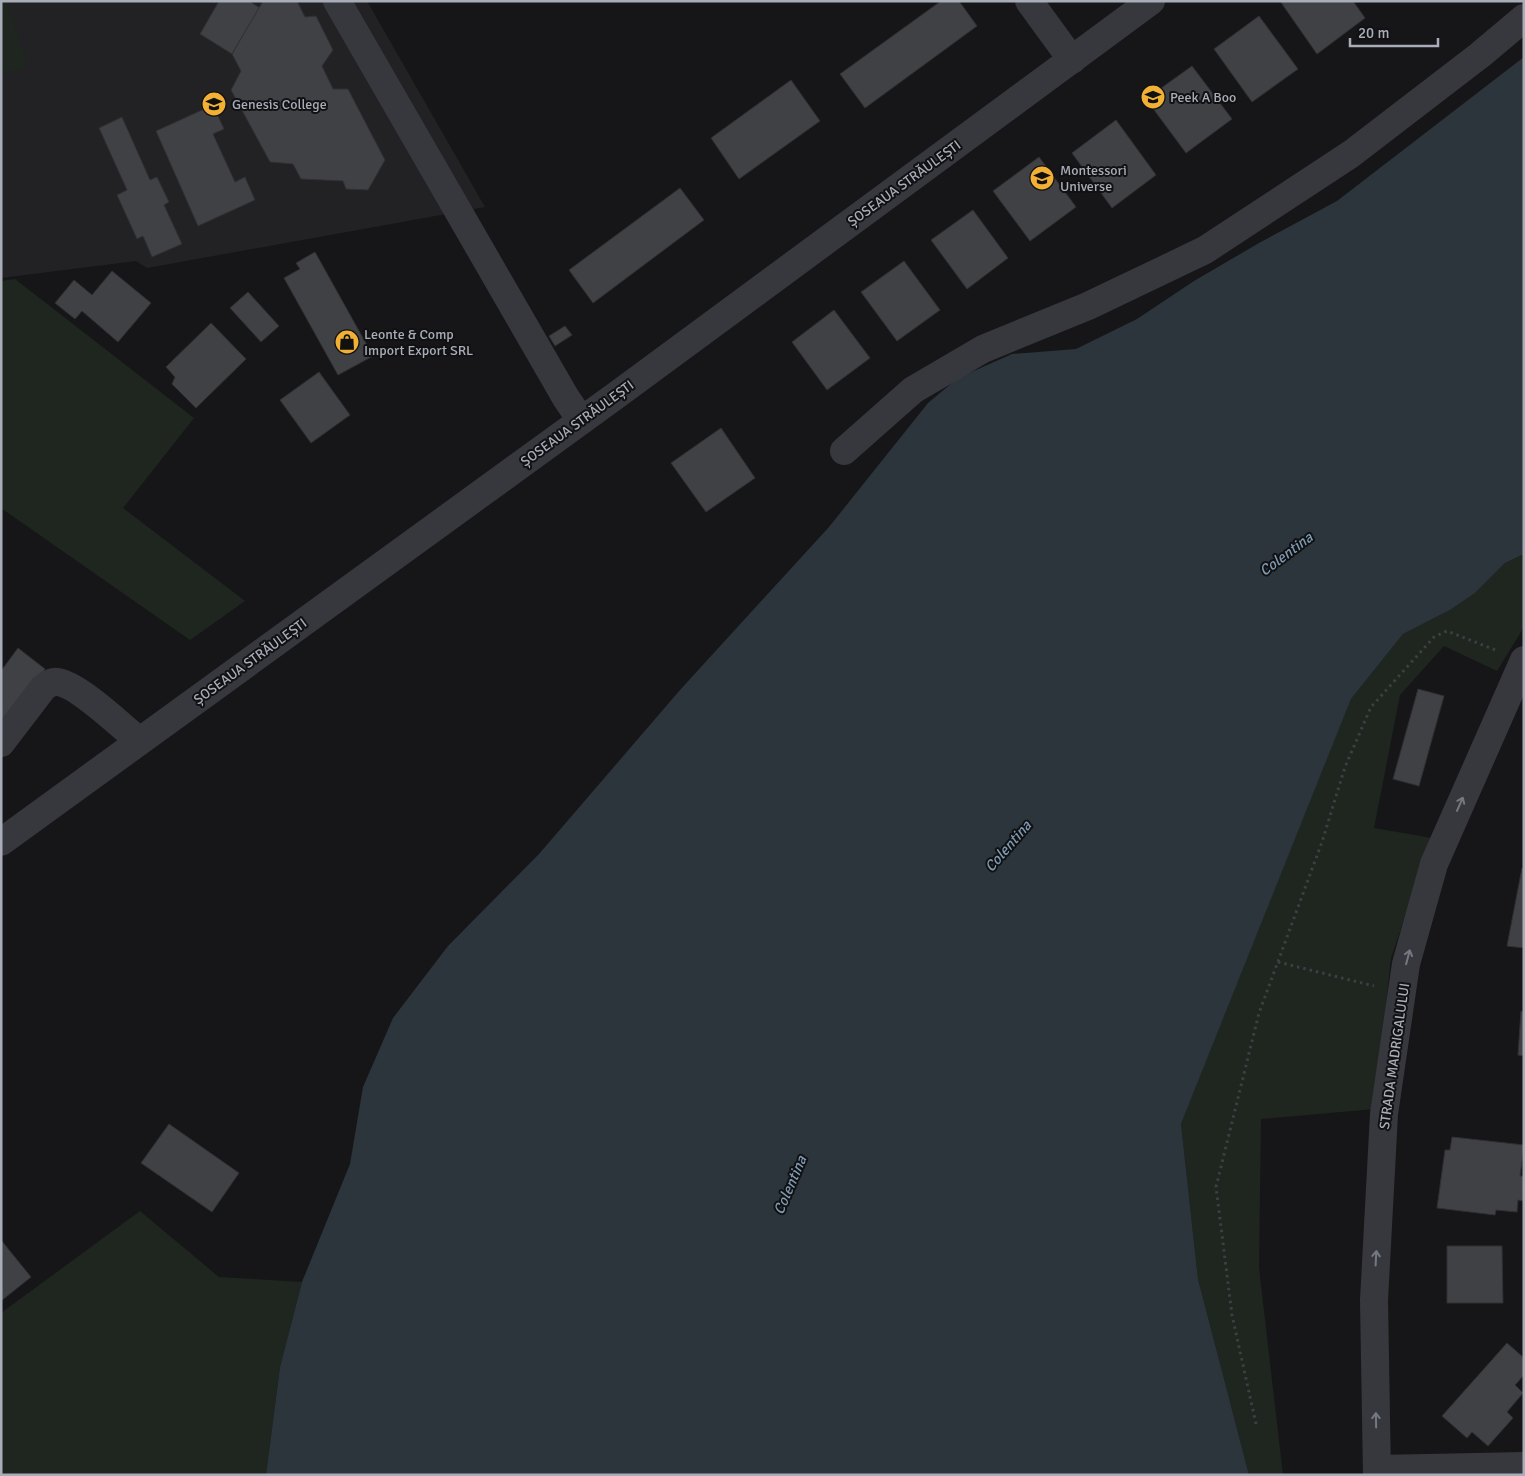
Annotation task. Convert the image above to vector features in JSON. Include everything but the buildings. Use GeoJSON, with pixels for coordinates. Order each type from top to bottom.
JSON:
{"type":"FeatureCollection","features":[{"type":"Feature","properties":{"kind":"street"},"geometry":{"type":"LineString","coordinates":[[337,1],[566,398],[581,420]]}},
{"type":"Feature","properties":{"kind":"street"},"geometry":{"type":"LineString","coordinates":[[1029,1],[1072,60]]}},
{"type":"Feature","properties":{"kind":"street","name":"ȘOSEAUA STRĂULEȘTI"},"geometry":{"type":"LineString","coordinates":[[1,842],[581,420],[1151,1]]}},
{"type":"Feature","properties":{"kind":"street"},"geometry":{"type":"LineString","coordinates":[[844,451],[912,390],[983,349],[1088,306],[1206,250],[1351,154],[1480,55],[1524,18]]}},
{"type":"Feature","properties":{"kind":"street","name":"STRADA MADRIGALULUI"},"geometry":{"type":"LineString","coordinates":[[1377,1472],[1374,1290],[1384,1114],[1406,964],[1434,864],[1515,656]]}},
{"type":"Feature","properties":{"kind":"street"},"geometry":{"type":"LineString","coordinates":[[1,744],[43,688],[52,682],[58,682],[73,688],[140,741]]}},
{"type":"Feature","properties":{"kind":"street"},"geometry":{"type":"LineString","coordinates":[[1377,1472],[1524,1466]]}},
{"type":"Feature","properties":{"kind":"path"},"geometry":{"type":"LineString","coordinates":[[1256,1424],[1232,1315],[1216,1187],[1259,1013],[1322,842],[1345,767],[1371,707],[1434,637],[1447,631],[1515,656]]}},
{"type":"Feature","properties":{"kind":"path"},"geometry":{"type":"LineString","coordinates":[[1278,962],[1402,993]]}},
{"type":"Feature","properties":{"kind":"shaded area","name":"Genesis College"},"geometry":{"type":"Polygon","coordinates":[[[1,1],[367,1],[485,207],[147,268],[136,261],[1,278],[1,1]]]}},
{"type":"Feature","properties":{"kind":"shaded area"},"geometry":{"type":"Polygon","coordinates":[[[1,1],[6,1],[28,66],[1,75],[1,1]]]}},
{"type":"Feature","properties":{"kind":"shaded area"},"geometry":{"type":"Polygon","coordinates":[[[15,279],[194,418],[123,508],[245,601],[190,640],[1,508],[1,281],[15,279]]]}},
{"type":"Feature","properties":{"kind":"shaded area"},"geometry":{"type":"Polygon","coordinates":[[[1524,554],[1524,627],[1497,671],[1444,646],[1400,695],[1374,828],[1432,838],[1391,958],[1375,1109],[1261,1119],[1259,1268],[1283,1475],[1249,1475],[1198,1279],[1181,1124],[1351,699],[1403,634],[1450,610],[1475,593],[1505,563],[1524,554]]]}},
{"type":"Feature","properties":{"kind":"shaded area"},"geometry":{"type":"Polygon","coordinates":[[[140,1211],[219,1277],[302,1282],[280,1367],[266,1475],[1,1475],[1,1313],[140,1211]]]}},
{"type":"Feature","properties":{"kind":"water","name":"Colentina"},"geometry":{"type":"Polygon","coordinates":[[[1524,57],[1524,554],[1505,563],[1475,593],[1450,610],[1403,634],[1351,699],[1181,1124],[1198,1279],[1249,1475],[266,1475],[280,1367],[302,1282],[350,1164],[363,1087],[393,1018],[448,946],[539,854],[680,690],[829,527],[928,403],[958,378],[1012,354],[1076,349],[1137,319],[1194,281],[1337,201],[1524,57]]]}},
{"type":"Feature","properties":{"kind":"place","name":"Peek A Boo"},"geometry":{"type":"Point","coordinates":[1153,97]}},
{"type":"Feature","properties":{"kind":"place","name":"Genesis College"},"geometry":{"type":"Point","coordinates":[214,104]}},
{"type":"Feature","properties":{"kind":"place","name":"Montessori Universe"},"geometry":{"type":"Point","coordinates":[1042,178]}},
{"type":"Feature","properties":{"kind":"place","name":"Leonte & Comp Import Export SRL"},"geometry":{"type":"Point","coordinates":[347,342]}}]}
